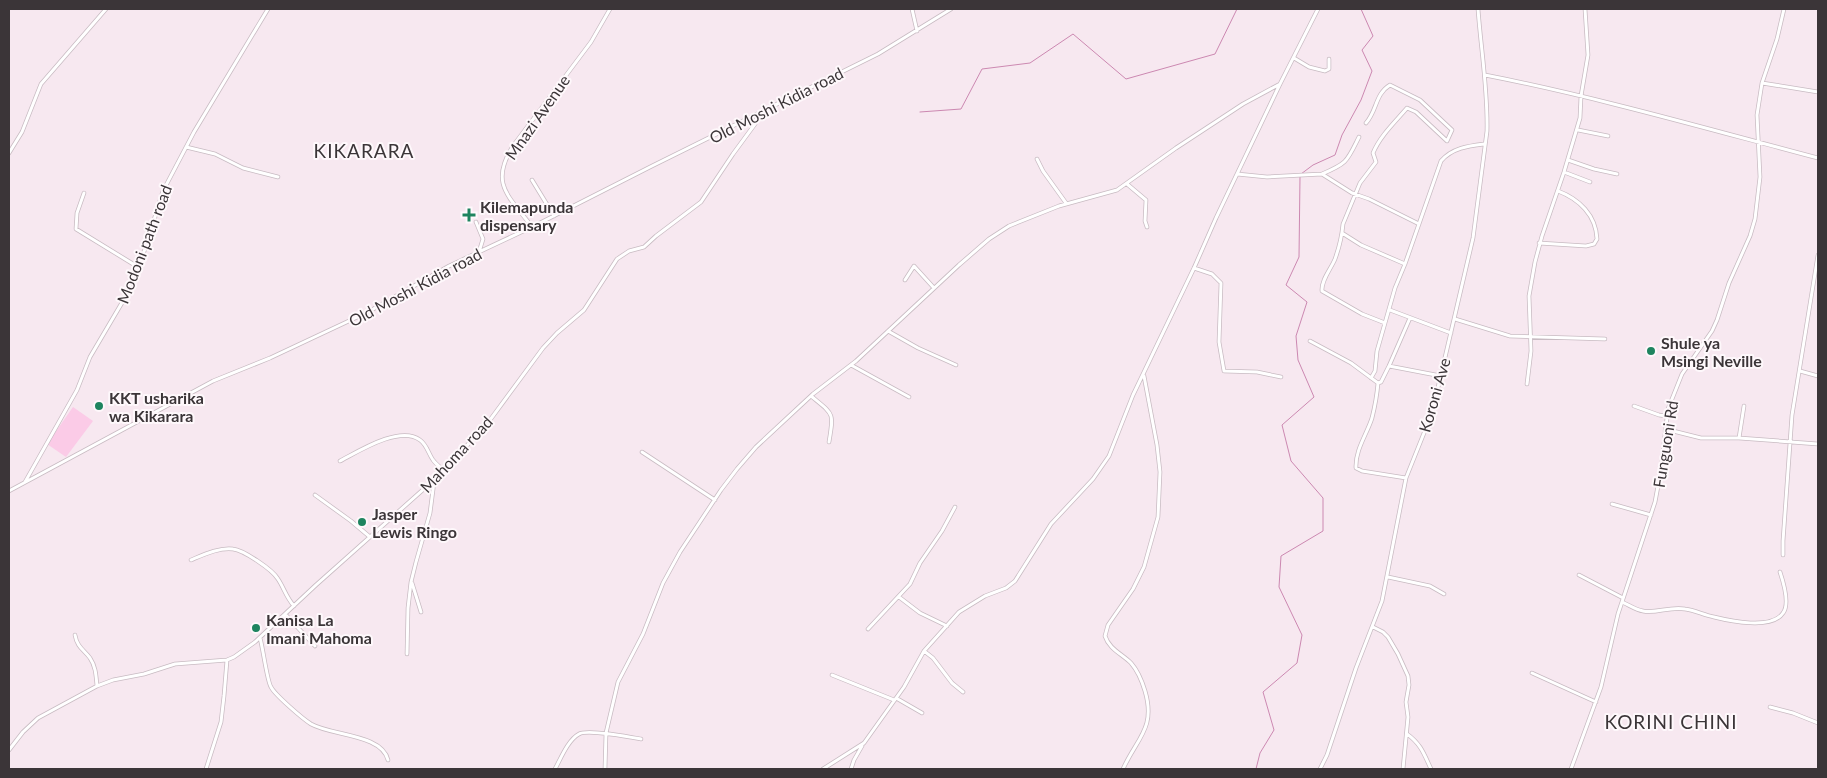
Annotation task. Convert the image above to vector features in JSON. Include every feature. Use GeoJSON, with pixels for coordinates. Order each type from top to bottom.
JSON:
{"type":"FeatureCollection","features":[{"type":"Feature","properties":{"kind":"street"},"geometry":{"type":"LineString","coordinates":[[9,153],[22,132],[41,84],[106,9]]}},
{"type":"Feature","properties":{"kind":"street","name":"Modoni path road"},"geometry":{"type":"LineString","coordinates":[[25,482],[77,390],[90,357],[123,301],[145,248],[163,191],[186,147],[268,9]]}},
{"type":"Feature","properties":{"kind":"street","name":"Mnazi Avenue"},"geometry":{"type":"LineString","coordinates":[[532,227],[502,183],[501,174],[504,163],[513,146],[591,42],[610,9]]}},
{"type":"Feature","properties":{"kind":"street"},"geometry":{"type":"LineString","coordinates":[[912,9],[917,31]]}},
{"type":"Feature","properties":{"kind":"street","name":"Old Moshi Kidia road"},"geometry":{"type":"LineString","coordinates":[[9,491],[213,381],[270,358],[368,312],[441,271],[878,54],[951,9]]}},
{"type":"Feature","properties":{"kind":"street"},"geometry":{"type":"LineString","coordinates":[[852,769],[854,760],[864,743],[908,681],[924,651],[959,612],[969,604],[1006,588],[1015,581],[1051,524],[1093,479],[1109,456],[1130,401],[1144,375],[1280,84],[1318,9]]}},
{"type":"Feature","properties":{"kind":"street","name":"Koroni Ave"},"geometry":{"type":"LineString","coordinates":[[1320,769],[1327,755],[1356,668],[1382,601],[1406,478],[1432,413],[1477,218],[1488,107],[1478,9]]}},
{"type":"Feature","properties":{"kind":"street"},"geometry":{"type":"LineString","coordinates":[[1527,384],[1531,336],[1530,296],[1539,243],[1558,191],[1578,130],[1580,118],[1581,96],[1588,55],[1585,9]]}},
{"type":"Feature","properties":{"kind":"street","name":"Funguoni Rd"},"geometry":{"type":"LineString","coordinates":[[1571,769],[1596,702],[1623,600],[1651,515],[1659,485],[1666,416],[1671,400],[1682,374],[1712,331],[1755,219],[1760,177],[1757,115],[1762,83],[1777,39],[1784,9]]}},
{"type":"Feature","properties":{"kind":"street"},"geometry":{"type":"LineString","coordinates":[[1294,58],[1309,67],[1325,71],[1329,69],[1329,59]]}},
{"type":"Feature","properties":{"kind":"street"},"geometry":{"type":"LineString","coordinates":[[1485,75],[1538,85],[1818,158]]}},
{"type":"Feature","properties":{"kind":"street"},"geometry":{"type":"LineString","coordinates":[[1762,83],[1818,92]]}},
{"type":"Feature","properties":{"kind":"street"},"geometry":{"type":"LineString","coordinates":[[605,769],[606,733],[618,682],[643,634],[664,583],[680,552],[745,458],[811,396],[851,365],[972,253],[994,236],[1023,220],[1066,204],[1111,192],[1127,184],[1176,148],[1243,104],[1280,84]]}},
{"type":"Feature","properties":{"kind":"street"},"geometry":{"type":"LineString","coordinates":[[1366,123],[1371,117],[1379,96],[1390,85],[1420,100],[1452,130],[1448,141],[1416,112],[1407,108],[1388,129],[1375,148],[1373,153],[1376,162],[1364,176],[1343,224],[1336,258],[1322,286],[1322,291],[1362,314],[1385,324]]}},
{"type":"Feature","properties":{"kind":"street","name":"Mahoma road"},"geometry":{"type":"LineString","coordinates":[[9,750],[22,732],[38,718],[97,686],[176,664],[226,660],[234,657],[260,637],[444,471],[490,420],[543,348],[584,310],[617,259],[630,251],[644,247],[701,202],[755,124],[758,114]]}},
{"type":"Feature","properties":{"kind":"street"},"geometry":{"type":"LineString","coordinates":[[1578,130],[1608,136]]}},
{"type":"Feature","properties":{"kind":"street"},"geometry":{"type":"LineString","coordinates":[[1237,174],[1268,177],[1322,174],[1341,166],[1347,161],[1359,137]]}},
{"type":"Feature","properties":{"kind":"street"},"geometry":{"type":"LineString","coordinates":[[1371,378],[1375,370],[1377,351],[1395,288],[1441,161],[1454,150],[1484,144]]}},
{"type":"Feature","properties":{"kind":"street"},"geometry":{"type":"LineString","coordinates":[[186,147],[215,154],[242,168],[278,177]]}},
{"type":"Feature","properties":{"kind":"street"},"geometry":{"type":"LineString","coordinates":[[1037,159],[1066,204]]}},
{"type":"Feature","properties":{"kind":"street"},"geometry":{"type":"LineString","coordinates":[[1568,160],[1594,169],[1617,174]]}},
{"type":"Feature","properties":{"kind":"street"},"geometry":{"type":"LineString","coordinates":[[1564,172],[1590,182]]}},
{"type":"Feature","properties":{"kind":"street"},"geometry":{"type":"LineString","coordinates":[[1322,174],[1356,194],[1419,224]]}},
{"type":"Feature","properties":{"kind":"street"},"geometry":{"type":"LineString","coordinates":[[532,180],[554,216]]}},
{"type":"Feature","properties":{"kind":"street"},"geometry":{"type":"LineString","coordinates":[[1127,184],[1146,200],[1145,221],[1147,227]]}},
{"type":"Feature","properties":{"kind":"street"},"geometry":{"type":"LineString","coordinates":[[1539,243],[1592,246],[1596,242],[1597,235],[1588,212],[1575,198],[1558,191]]}},
{"type":"Feature","properties":{"kind":"street"},"geometry":{"type":"LineString","coordinates":[[84,193],[77,214],[76,229],[138,267]]}},
{"type":"Feature","properties":{"kind":"street"},"geometry":{"type":"LineString","coordinates":[[476,222],[483,239],[479,253]]}},
{"type":"Feature","properties":{"kind":"street"},"geometry":{"type":"LineString","coordinates":[[1342,233],[1362,245],[1405,264]]}},
{"type":"Feature","properties":{"kind":"street"},"geometry":{"type":"LineString","coordinates":[[1783,555],[1794,405],[1818,255]]}},
{"type":"Feature","properties":{"kind":"street"},"geometry":{"type":"LineString","coordinates":[[905,280],[914,266],[916,266],[934,288]]}},
{"type":"Feature","properties":{"kind":"street"},"geometry":{"type":"LineString","coordinates":[[1194,268],[1212,274],[1222,283],[1219,342],[1224,371],[1257,372],[1282,376]]}},
{"type":"Feature","properties":{"kind":"street"},"geometry":{"type":"LineString","coordinates":[[1390,310],[1451,333]]}},
{"type":"Feature","properties":{"kind":"street"},"geometry":{"type":"LineString","coordinates":[[1406,478],[1362,471],[1356,468],[1362,441],[1369,426],[1376,400],[1378,383],[1389,366],[1410,318]]}},
{"type":"Feature","properties":{"kind":"street"},"geometry":{"type":"LineString","coordinates":[[1455,319],[1502,334],[1605,339]]}},
{"type":"Feature","properties":{"kind":"street"},"geometry":{"type":"LineString","coordinates":[[888,332],[956,365]]}},
{"type":"Feature","properties":{"kind":"street"},"geometry":{"type":"LineString","coordinates":[[1310,341],[1350,363],[1378,383]]}},
{"type":"Feature","properties":{"kind":"street"},"geometry":{"type":"LineString","coordinates":[[851,365],[909,397]]}},
{"type":"Feature","properties":{"kind":"street"},"geometry":{"type":"LineString","coordinates":[[1389,366],[1441,376]]}},
{"type":"Feature","properties":{"kind":"street"},"geometry":{"type":"LineString","coordinates":[[1800,372],[1818,376]]}},
{"type":"Feature","properties":{"kind":"street"},"geometry":{"type":"LineString","coordinates":[[1123,769],[1149,720],[1147,701],[1137,672],[1128,660],[1108,644],[1105,633],[1108,625],[1133,589],[1144,567],[1158,516],[1160,472],[1144,375]]}},
{"type":"Feature","properties":{"kind":"street"},"geometry":{"type":"LineString","coordinates":[[811,396],[832,414],[833,419],[829,442]]}},
{"type":"Feature","properties":{"kind":"street"},"geometry":{"type":"LineString","coordinates":[[1634,406],[1666,416]]}},
{"type":"Feature","properties":{"kind":"street"},"geometry":{"type":"LineString","coordinates":[[1738,438],[1744,406]]}},
{"type":"Feature","properties":{"kind":"street"},"geometry":{"type":"LineString","coordinates":[[1665,431],[1673,431],[1700,438],[1738,438],[1818,444]]}},
{"type":"Feature","properties":{"kind":"street"},"geometry":{"type":"LineString","coordinates":[[340,461],[380,441],[406,436],[421,441],[432,459],[444,471]]}},
{"type":"Feature","properties":{"kind":"street"},"geometry":{"type":"LineString","coordinates":[[642,452],[715,500]]}},
{"type":"Feature","properties":{"kind":"street"},"geometry":{"type":"LineString","coordinates":[[407,654],[411,582],[430,513],[434,481]]}},
{"type":"Feature","properties":{"kind":"street"},"geometry":{"type":"LineString","coordinates":[[315,495],[370,537]]}},
{"type":"Feature","properties":{"kind":"street"},"geometry":{"type":"LineString","coordinates":[[1612,504],[1651,515]]}},
{"type":"Feature","properties":{"kind":"street"},"geometry":{"type":"LineString","coordinates":[[868,629],[910,584],[920,563],[942,531],[954,507]]}},
{"type":"Feature","properties":{"kind":"street"},"geometry":{"type":"LineString","coordinates":[[191,560],[204,554],[227,549],[239,551],[262,564],[275,575],[285,595],[294,606]]}},
{"type":"Feature","properties":{"kind":"street"},"geometry":{"type":"LineString","coordinates":[[1579,575],[1644,612],[1665,608],[1685,609],[1742,623],[1772,620],[1784,613],[1785,587],[1780,572]]}},
{"type":"Feature","properties":{"kind":"street"},"geometry":{"type":"LineString","coordinates":[[1388,577],[1430,586],[1444,594]]}},
{"type":"Feature","properties":{"kind":"street"},"geometry":{"type":"LineString","coordinates":[[411,582],[421,612]]}},
{"type":"Feature","properties":{"kind":"street"},"geometry":{"type":"LineString","coordinates":[[899,597],[920,613],[947,626]]}},
{"type":"Feature","properties":{"kind":"street"},"geometry":{"type":"LineString","coordinates":[[285,614],[315,646]]}},
{"type":"Feature","properties":{"kind":"street"},"geometry":{"type":"LineString","coordinates":[[1373,627],[1382,631],[1388,637],[1408,676],[1407,734],[1402,769]]}},
{"type":"Feature","properties":{"kind":"street"},"geometry":{"type":"LineString","coordinates":[[75,635],[79,647],[94,664],[97,686]]}},
{"type":"Feature","properties":{"kind":"street"},"geometry":{"type":"LineString","coordinates":[[260,637],[269,683],[274,691],[311,724],[373,743],[383,749],[388,760]]}},
{"type":"Feature","properties":{"kind":"street"},"geometry":{"type":"LineString","coordinates":[[924,651],[933,658],[952,682],[963,692]]}},
{"type":"Feature","properties":{"kind":"street"},"geometry":{"type":"LineString","coordinates":[[206,769],[221,722],[226,660]]}},
{"type":"Feature","properties":{"kind":"street"},"geometry":{"type":"LineString","coordinates":[[1532,673],[1596,702]]}},
{"type":"Feature","properties":{"kind":"street"},"geometry":{"type":"LineString","coordinates":[[832,675],[895,699],[922,713]]}},
{"type":"Feature","properties":{"kind":"street"},"geometry":{"type":"LineString","coordinates":[[1770,707],[1793,713],[1818,723]]}},
{"type":"Feature","properties":{"kind":"street"},"geometry":{"type":"LineString","coordinates":[[555,769],[569,744],[579,733],[606,733],[641,739]]}},
{"type":"Feature","properties":{"kind":"street"},"geometry":{"type":"LineString","coordinates":[[1407,734],[1418,743],[1431,769]]}},
{"type":"Feature","properties":{"kind":"street"},"geometry":{"type":"LineString","coordinates":[[823,769],[864,743]]}},
{"type":"Feature","properties":{"kind":"shaded area"},"geometry":{"type":"Polygon","coordinates":[[[73,407],[93,421],[66,457],[47,444],[73,407]]]}},
{"type":"Feature","properties":{"kind":"waterway"},"geometry":{"type":"LineString","coordinates":[[920,112],[961,109],[982,69],[1030,63],[1073,34],[1126,79],[1215,54],[1237,9]]}},
{"type":"Feature","properties":{"kind":"waterway"},"geometry":{"type":"LineString","coordinates":[[1301,174],[1313,165],[1335,155],[1342,135],[1361,100],[1372,71],[1362,50],[1373,36],[1361,9]]}},
{"type":"Feature","properties":{"kind":"waterway"},"geometry":{"type":"LineString","coordinates":[[1256,769],[1260,753],[1274,730],[1263,692],[1297,663],[1302,635],[1279,587],[1281,556],[1323,531],[1323,498],[1291,461],[1282,425],[1314,397],[1298,360],[1296,336],[1307,302],[1286,285],[1299,257],[1300,177]]}},
{"type":"Feature","properties":{"kind":"place","name":"Kilemapunda dispensary"},"geometry":{"type":"Point","coordinates":[469,215]}},
{"type":"Feature","properties":{"kind":"place","name":"Shule ya Msingi Neville"},"geometry":{"type":"Point","coordinates":[1651,351]}},
{"type":"Feature","properties":{"kind":"place","name":"KKT usharika wa Kikarara"},"geometry":{"type":"Point","coordinates":[99,406]}},
{"type":"Feature","properties":{"kind":"place","name":"Jasper Lewis Ringo"},"geometry":{"type":"Point","coordinates":[362,522]}},
{"type":"Feature","properties":{"kind":"place","name":"Kanisa La Imani Mahoma"},"geometry":{"type":"Point","coordinates":[256,628]}},
{"type":"Feature","properties":{"kind":"district","name":"KIKARARA"},"geometry":{"type":"Point","coordinates":[364,150]}},
{"type":"Feature","properties":{"kind":"district","name":"KORINI CHINI"},"geometry":{"type":"Point","coordinates":[1671,721]}}]}
